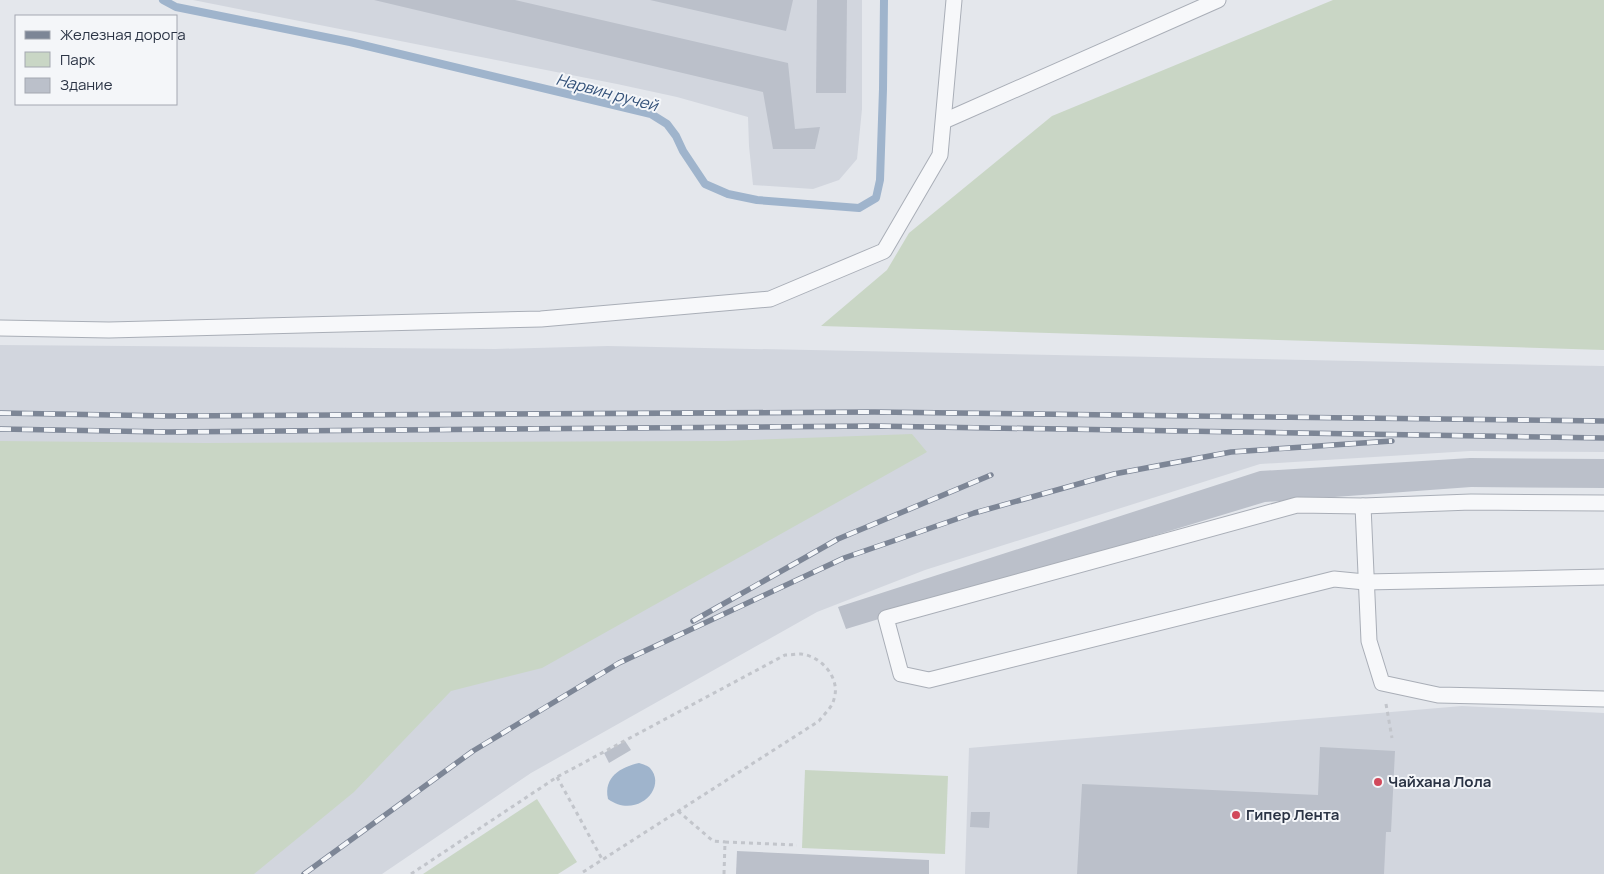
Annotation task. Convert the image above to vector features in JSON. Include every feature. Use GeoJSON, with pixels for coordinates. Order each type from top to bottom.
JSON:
{"type":"FeatureCollection","features":[{"type":"Feature","properties":{"kind":"lane"},"geometry":{"type":"LineString","coordinates":[[0,328],[109,330],[541,319],[770,299],[884,251],[940,155],[954,0]]}},
{"type":"Feature","properties":{"kind":"lane"},"geometry":{"type":"LineString","coordinates":[[944,121],[1218,0]]}},
{"type":"Feature","properties":{"kind":"lane"},"geometry":{"type":"LineString","coordinates":[[1604,503],[1472,502],[1363,506],[1297,505],[886,618],[901,674],[928,680],[1334,579],[1365,582],[1604,577]]}},
{"type":"Feature","properties":{"kind":"lane"},"geometry":{"type":"LineString","coordinates":[[1363,506],[1368,641],[1382,684],[1438,695],[1604,699]]}},
{"type":"Feature","properties":{"kind":"path"},"geometry":{"type":"LineString","coordinates":[[411,874],[557,777],[786,655],[802,654],[819,660],[830,671],[834,683],[835,698],[819,721],[580,874]]}},
{"type":"Feature","properties":{"kind":"path"},"geometry":{"type":"LineString","coordinates":[[1382,684],[1392,738]]}},
{"type":"Feature","properties":{"kind":"path"},"geometry":{"type":"LineString","coordinates":[[557,777],[602,859]]}},
{"type":"Feature","properties":{"kind":"path"},"geometry":{"type":"LineString","coordinates":[[678,811],[713,842],[797,845]]}},
{"type":"Feature","properties":{"kind":"path"},"geometry":{"type":"LineString","coordinates":[[724,874],[725,842]]}},
{"type":"Feature","properties":{"kind":"shaded area"},"geometry":{"type":"Polygon","coordinates":[[[193,0],[862,0],[862,109],[857,159],[839,180],[813,189],[753,185],[748,117],[677,97],[617,84],[193,0]]]}},
{"type":"Feature","properties":{"kind":"shaded area"},"geometry":{"type":"Polygon","coordinates":[[[0,345],[495,349],[608,346],[1604,366],[1604,452],[1470,451],[1260,464],[925,570],[817,612],[531,773],[382,874],[0,874],[0,345]]]}},
{"type":"Feature","properties":{"kind":"shaded area"},"geometry":{"type":"Polygon","coordinates":[[[1462,706],[1604,713],[1604,874],[965,874],[969,748],[1462,706]]]}},
{"type":"Feature","properties":{"kind":"green space"},"geometry":{"type":"Polygon","coordinates":[[[1333,0],[1604,0],[1604,350],[821,326],[887,270],[909,233],[1052,116],[1333,0]]]}},
{"type":"Feature","properties":{"kind":"green space"},"geometry":{"type":"Polygon","coordinates":[[[912,434],[927,452],[542,668],[451,691],[354,792],[254,874],[0,874],[0,441],[205,443],[725,441],[912,434]]]}},
{"type":"Feature","properties":{"kind":"green space"},"geometry":{"type":"Polygon","coordinates":[[[805,770],[948,776],[945,854],[802,848],[805,770]]]}},
{"type":"Feature","properties":{"kind":"green space"},"geometry":{"type":"Polygon","coordinates":[[[537,799],[577,862],[558,874],[423,874],[537,799]]]}},
{"type":"Feature","properties":{"kind":"water"},"geometry":{"type":"Polygon","coordinates":[[[639,763],[649,767],[655,776],[652,792],[646,799],[638,804],[629,806],[619,805],[608,799],[608,785],[615,774],[626,767],[639,763]]]}},
{"type":"Feature","properties":{"kind":"building"},"geometry":{"type":"Polygon","coordinates":[[[374,0],[515,0],[788,63],[795,129],[820,127],[815,149],[773,149],[763,92],[374,0]]]}},
{"type":"Feature","properties":{"kind":"building"},"geometry":{"type":"Polygon","coordinates":[[[650,0],[793,0],[786,31],[650,0]]]}},
{"type":"Feature","properties":{"kind":"building"},"geometry":{"type":"Polygon","coordinates":[[[817,0],[847,0],[846,93],[816,93],[817,0]]]}},
{"type":"Feature","properties":{"kind":"building"},"geometry":{"type":"Polygon","coordinates":[[[1470,458],[1604,459],[1604,488],[1471,487],[1265,502],[846,629],[838,607],[1260,471],[1470,458]]]}},
{"type":"Feature","properties":{"kind":"building"},"geometry":{"type":"Polygon","coordinates":[[[625,741],[631,750],[609,763],[604,753],[625,741]]]}},
{"type":"Feature","properties":{"kind":"building","name":"Гипер Лента"},"geometry":{"type":"Polygon","coordinates":[[[1320,747],[1395,751],[1391,832],[1386,832],[1384,874],[1077,874],[1082,784],[1318,795],[1320,747]]]}},
{"type":"Feature","properties":{"kind":"building"},"geometry":{"type":"Polygon","coordinates":[[[971,812],[990,812],[989,828],[970,827],[971,812]]]}},
{"type":"Feature","properties":{"kind":"building"},"geometry":{"type":"Polygon","coordinates":[[[737,851],[929,860],[929,874],[736,874],[737,851]]]}},
{"type":"Feature","properties":{"kind":"waterway","name":"Нарвин ручей"},"geometry":{"type":"LineString","coordinates":[[163,0],[176,7],[350,42],[651,114],[667,124],[705,184],[728,194],[757,200],[859,208],[876,198],[880,180],[884,0]]}},
{"type":"Feature","properties":{"kind":"railway"},"geometry":{"type":"LineString","coordinates":[[0,413],[170,416],[874,412],[1604,421]]}},
{"type":"Feature","properties":{"kind":"railway"},"geometry":{"type":"LineString","coordinates":[[0,429],[167,432],[873,426],[1604,438]]}},
{"type":"Feature","properties":{"kind":"railway"},"geometry":{"type":"LineString","coordinates":[[304,874],[473,751],[619,663],[844,558],[974,513],[1114,474],[1231,452],[1392,441]]}},
{"type":"Feature","properties":{"kind":"railway"},"geometry":{"type":"LineString","coordinates":[[693,621],[838,539],[991,475]]}},
{"type":"Feature","properties":{"kind":"place","name":"Чайхана Лола"},"geometry":{"type":"Point","coordinates":[1378,782]}},
{"type":"Feature","properties":{"kind":"place","name":"Гипер Лента"},"geometry":{"type":"Point","coordinates":[1236,815]}}]}
